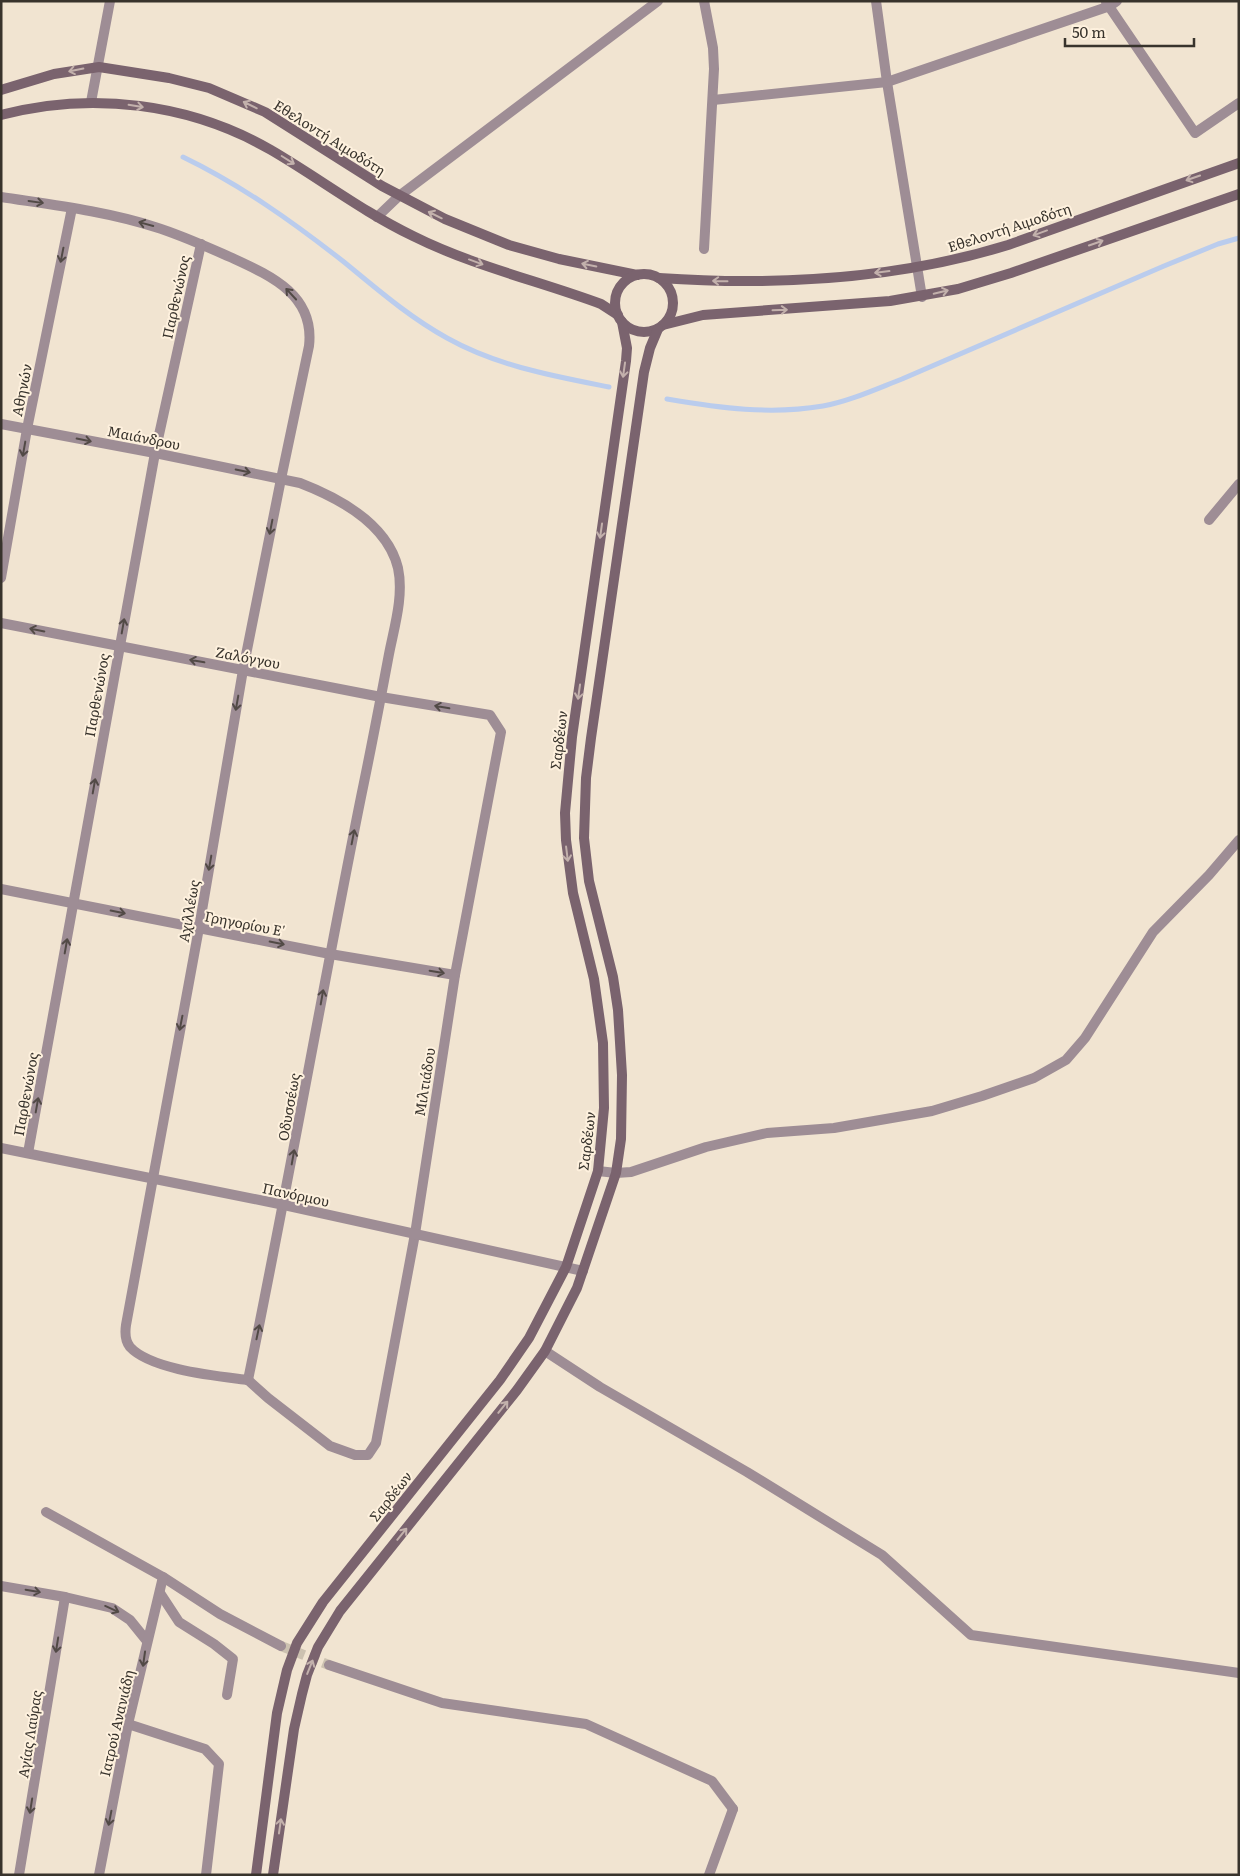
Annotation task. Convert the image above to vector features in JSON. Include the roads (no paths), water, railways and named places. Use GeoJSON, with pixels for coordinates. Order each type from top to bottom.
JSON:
{"type":"FeatureCollection","features":[{"type":"Feature","properties":{"kind":"main road","name":"Εθελοντή Αιμοδότη"},"geometry":{"type":"LineString","coordinates":[[1,90],[54,74],[98,67],[139,72],[192,83],[244,101],[265,112],[399,196],[445,219],[509,245],[559,259],[637,275]]}},
{"type":"Feature","properties":{"kind":"main road"},"geometry":{"type":"LineString","coordinates":[[1,115],[51,105],[91,102],[133,105],[207,121],[271,150],[377,217],[414,237],[447,252],[534,283],[601,304],[630,328],[639,332],[649,332],[703,315],[754,310],[852,305],[922,297],[958,289],[1011,273],[1239,194]]}},
{"type":"Feature","properties":{"kind":"main road","name":"Εθελοντή Αιμοδότη"},"geometry":{"type":"LineString","coordinates":[[659,278],[702,281],[800,280],[918,267],[1008,245],[1239,163]]}},
{"type":"Feature","properties":{"kind":"main road"},"geometry":{"type":"LineString","coordinates":[[273,1875],[297,1713],[307,1675],[326,1632],[340,1611],[517,1390],[544,1351],[584,1271],[616,1173],[622,1109],[618,1010],[613,976],[589,881],[584,812],[590,738],[644,372],[650,348],[660,327],[670,317],[673,306],[672,295],[667,285],[659,278],[648,274],[637,275],[628,279],[616,295],[615,305],[620,318]]}},
{"type":"Feature","properties":{"kind":"main road","name":"Σαρδέων"},"geometry":{"type":"LineString","coordinates":[[256,1875],[280,1694],[290,1661],[304,1630],[322,1602],[508,1367],[538,1322],[566,1267],[598,1171],[604,1108],[603,1043],[594,980],[573,893],[566,840],[565,813],[572,737],[626,361],[627,348],[620,318]]}},
{"type":"Feature","properties":{"kind":"street"},"geometry":{"type":"LineString","coordinates":[[91,102],[110,1]]}},
{"type":"Feature","properties":{"kind":"street"},"geometry":{"type":"LineString","coordinates":[[377,217],[399,196],[658,1]]}},
{"type":"Feature","properties":{"kind":"street"},"geometry":{"type":"LineString","coordinates":[[704,1],[713,48],[713,100],[704,249]]}},
{"type":"Feature","properties":{"kind":"street"},"geometry":{"type":"LineString","coordinates":[[876,1],[887,82],[922,297]]}},
{"type":"Feature","properties":{"kind":"street"},"geometry":{"type":"LineString","coordinates":[[713,100],[887,82],[1111,3],[1195,133],[1239,104]]}},
{"type":"Feature","properties":{"kind":"street"},"geometry":{"type":"LineString","coordinates":[[1,197],[72,208],[148,225],[201,244]]}},
{"type":"Feature","properties":{"kind":"street","name":"Αθηνών"},"geometry":{"type":"LineString","coordinates":[[1,578],[27,429],[72,208]]}},
{"type":"Feature","properties":{"kind":"street","name":"Αχιλλέως"},"geometry":{"type":"LineString","coordinates":[[201,244],[256,269],[288,289],[305,312],[310,327],[310,337],[243,670],[199,928],[152,1178],[125,1336],[130,1347],[160,1364],[204,1374],[248,1380]]}},
{"type":"Feature","properties":{"kind":"street","name":"Παρθενώνος"},"geometry":{"type":"LineString","coordinates":[[28,1153],[155,453],[201,244]]}},
{"type":"Feature","properties":{"kind":"street","name":"Μαιάνδρου"},"geometry":{"type":"LineString","coordinates":[[1,424],[300,483],[344,504],[374,528],[393,554],[398,569],[398,602],[381,696]]}},
{"type":"Feature","properties":{"kind":"street"},"geometry":{"type":"LineString","coordinates":[[1209,520],[1239,484]]}},
{"type":"Feature","properties":{"kind":"street","name":"Ζαλόγγου"},"geometry":{"type":"LineString","coordinates":[[1,623],[119,647],[490,715]]}},
{"type":"Feature","properties":{"kind":"street","name":"Οδυσσέως"},"geometry":{"type":"LineString","coordinates":[[248,1380],[284,1205],[330,954],[381,696]]}},
{"type":"Feature","properties":{"kind":"street","name":"Μιλτιάδου"},"geometry":{"type":"LineString","coordinates":[[248,1380],[330,1446],[354,1455],[368,1454],[376,1443],[415,1234],[455,975],[501,732],[490,715]]}},
{"type":"Feature","properties":{"kind":"street"},"geometry":{"type":"LineString","coordinates":[[598,1171],[631,1172],[706,1147],[767,1134],[834,1128],[932,1111],[1034,1078],[1066,1060],[1085,1038],[1153,932],[1209,875],[1239,840]]}},
{"type":"Feature","properties":{"kind":"street","name":"Γρηγορίου Ε'"},"geometry":{"type":"LineString","coordinates":[[1,889],[330,954],[455,975]]}},
{"type":"Feature","properties":{"kind":"street","name":"Πανόρμου"},"geometry":{"type":"LineString","coordinates":[[1,1148],[284,1205],[584,1271]]}},
{"type":"Feature","properties":{"kind":"street"},"geometry":{"type":"LineString","coordinates":[[544,1351],[600,1387],[747,1472],[882,1555],[971,1635],[1239,1673]]}},
{"type":"Feature","properties":{"kind":"street"},"geometry":{"type":"LineString","coordinates":[[46,1512],[163,1578],[220,1614],[281,1646]]}},
{"type":"Feature","properties":{"kind":"street","name":"Ιατρού Ανανιάδη"},"geometry":{"type":"LineString","coordinates":[[99,1875],[128,1724],[143,1668],[147,1641],[163,1578]]}},
{"type":"Feature","properties":{"kind":"street"},"geometry":{"type":"LineString","coordinates":[[1,1586],[65,1597],[112,1608],[130,1620],[147,1641]]}},
{"type":"Feature","properties":{"kind":"street"},"geometry":{"type":"LineString","coordinates":[[160,1592],[180,1622],[214,1644],[232,1659],[227,1696]]}},
{"type":"Feature","properties":{"kind":"street","name":"Αγίας Λαύρας"},"geometry":{"type":"LineString","coordinates":[[19,1875],[65,1597]]}},
{"type":"Feature","properties":{"kind":"street"},"geometry":{"type":"LineString","coordinates":[[329,1665],[442,1703],[586,1724],[712,1781],[733,1809],[709,1875]]}},
{"type":"Feature","properties":{"kind":"street"},"geometry":{"type":"LineString","coordinates":[[128,1724],[205,1749],[219,1764],[206,1875]]}},
{"type":"Feature","properties":{"kind":"waterway"},"geometry":{"type":"LineString","coordinates":[[183,157],[246,192],[286,219],[344,262],[406,312],[447,338],[466,348],[505,363],[609,387]]}},
{"type":"Feature","properties":{"kind":"waterway"},"geometry":{"type":"LineString","coordinates":[[667,399],[726,408],[764,410],[803,409],[843,401],[902,379],[1164,266],[1218,244],[1239,238]]}},
{"type":"Feature","properties":{"kind":"tunnel"},"geometry":{"type":"LineString","coordinates":[[281,1646],[329,1665]]}}]}
